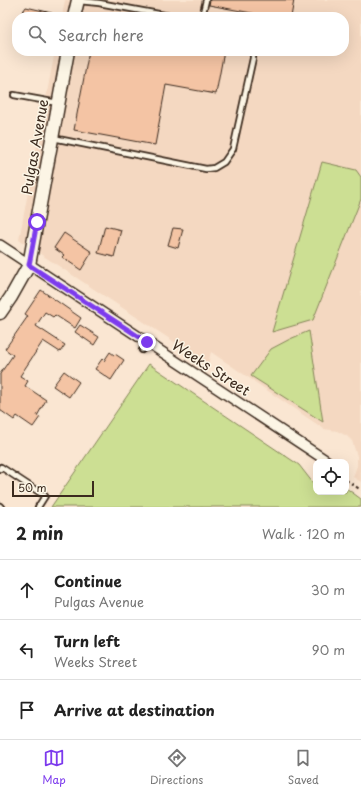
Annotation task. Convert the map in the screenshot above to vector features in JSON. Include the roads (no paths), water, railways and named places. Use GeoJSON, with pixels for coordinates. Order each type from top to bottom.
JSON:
{"type":"FeatureCollection","features":[{"type":"Feature","properties":{"kind":"street"},"geometry":{"type":"LineString","coordinates":[[75,12],[78,0]]}},
{"type":"Feature","properties":{"kind":"street","name":"Pulgas Avenue"},"geometry":{"type":"LineString","coordinates":[[0,313],[29,265],[67,56]]}},
{"type":"Feature","properties":{"kind":"street","name":"Weeks Street"},"geometry":{"type":"LineString","coordinates":[[0,245],[144,346],[324,459]]}},
{"type":"Feature","properties":{"kind":"lane"},"geometry":{"type":"LineString","coordinates":[[78,0],[148,12]]}},
{"type":"Feature","properties":{"kind":"lane"},"geometry":{"type":"LineString","coordinates":[[203,12],[206,0]]}},
{"type":"Feature","properties":{"kind":"lane"},"geometry":{"type":"LineString","coordinates":[[53,138],[206,169],[214,168],[224,162],[233,149],[253,56]]}},
{"type":"Feature","properties":{"kind":"lane"},"geometry":{"type":"LineString","coordinates":[[14,95],[58,102]]}},
{"type":"Feature","properties":{"kind":"lane"},"geometry":{"type":"LineString","coordinates":[[0,469],[1,467],[45,496],[38,507]]}}]}
